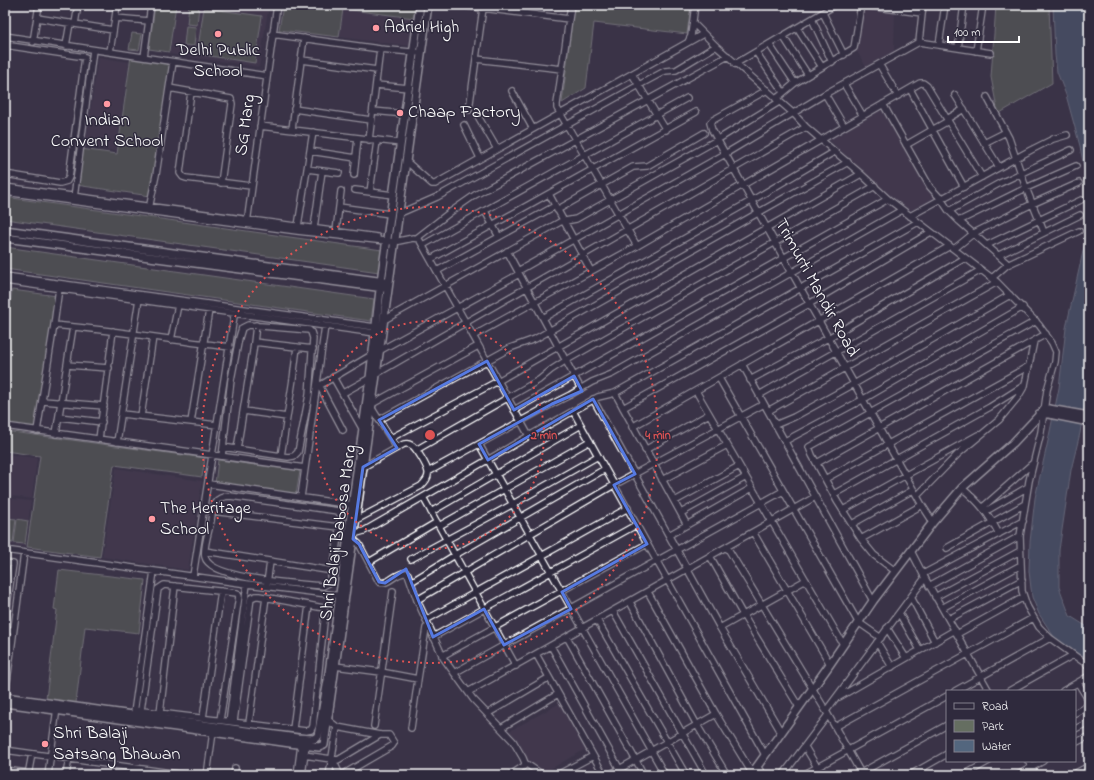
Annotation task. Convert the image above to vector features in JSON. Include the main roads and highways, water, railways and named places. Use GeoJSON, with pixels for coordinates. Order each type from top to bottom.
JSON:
{"type":"FeatureCollection","features":[{"type":"Feature","properties":{"kind":"water"},"geometry":{"type":"Polygon","coordinates":[[[1053,5],[1084,5],[1086,84],[1089,98],[1089,214],[1087,184],[1080,146],[1066,95],[1057,72],[1053,5]]]}},
{"type":"Feature","properties":{"kind":"water"},"geometry":{"type":"Polygon","coordinates":[[[1089,214],[1089,311],[1086,326],[1088,386],[1080,433],[1071,470],[1059,550],[1059,587],[1070,616],[1089,628],[1089,661],[1054,637],[1039,614],[1032,597],[1029,571],[1030,542],[1035,498],[1059,388],[1066,328],[1086,238],[1089,214]]]}},
{"type":"Feature","properties":{"kind":"place","name":"Adriel High"},"geometry":{"type":"Point","coordinates":[376,28]}},
{"type":"Feature","properties":{"kind":"place","name":"Delhi Public School"},"geometry":{"type":"Point","coordinates":[218,34]}},
{"type":"Feature","properties":{"kind":"place","name":"Indian Convent School"},"geometry":{"type":"Point","coordinates":[107,104]}},
{"type":"Feature","properties":{"kind":"place","name":"Chaap Factory"},"geometry":{"type":"Point","coordinates":[400,113]}},
{"type":"Feature","properties":{"kind":"place","name":"The Heritage School"},"geometry":{"type":"Point","coordinates":[152,519]}},
{"type":"Feature","properties":{"kind":"place","name":"Shri Balaji Satsang Bhawan"},"geometry":{"type":"Point","coordinates":[45,744]}}]}
